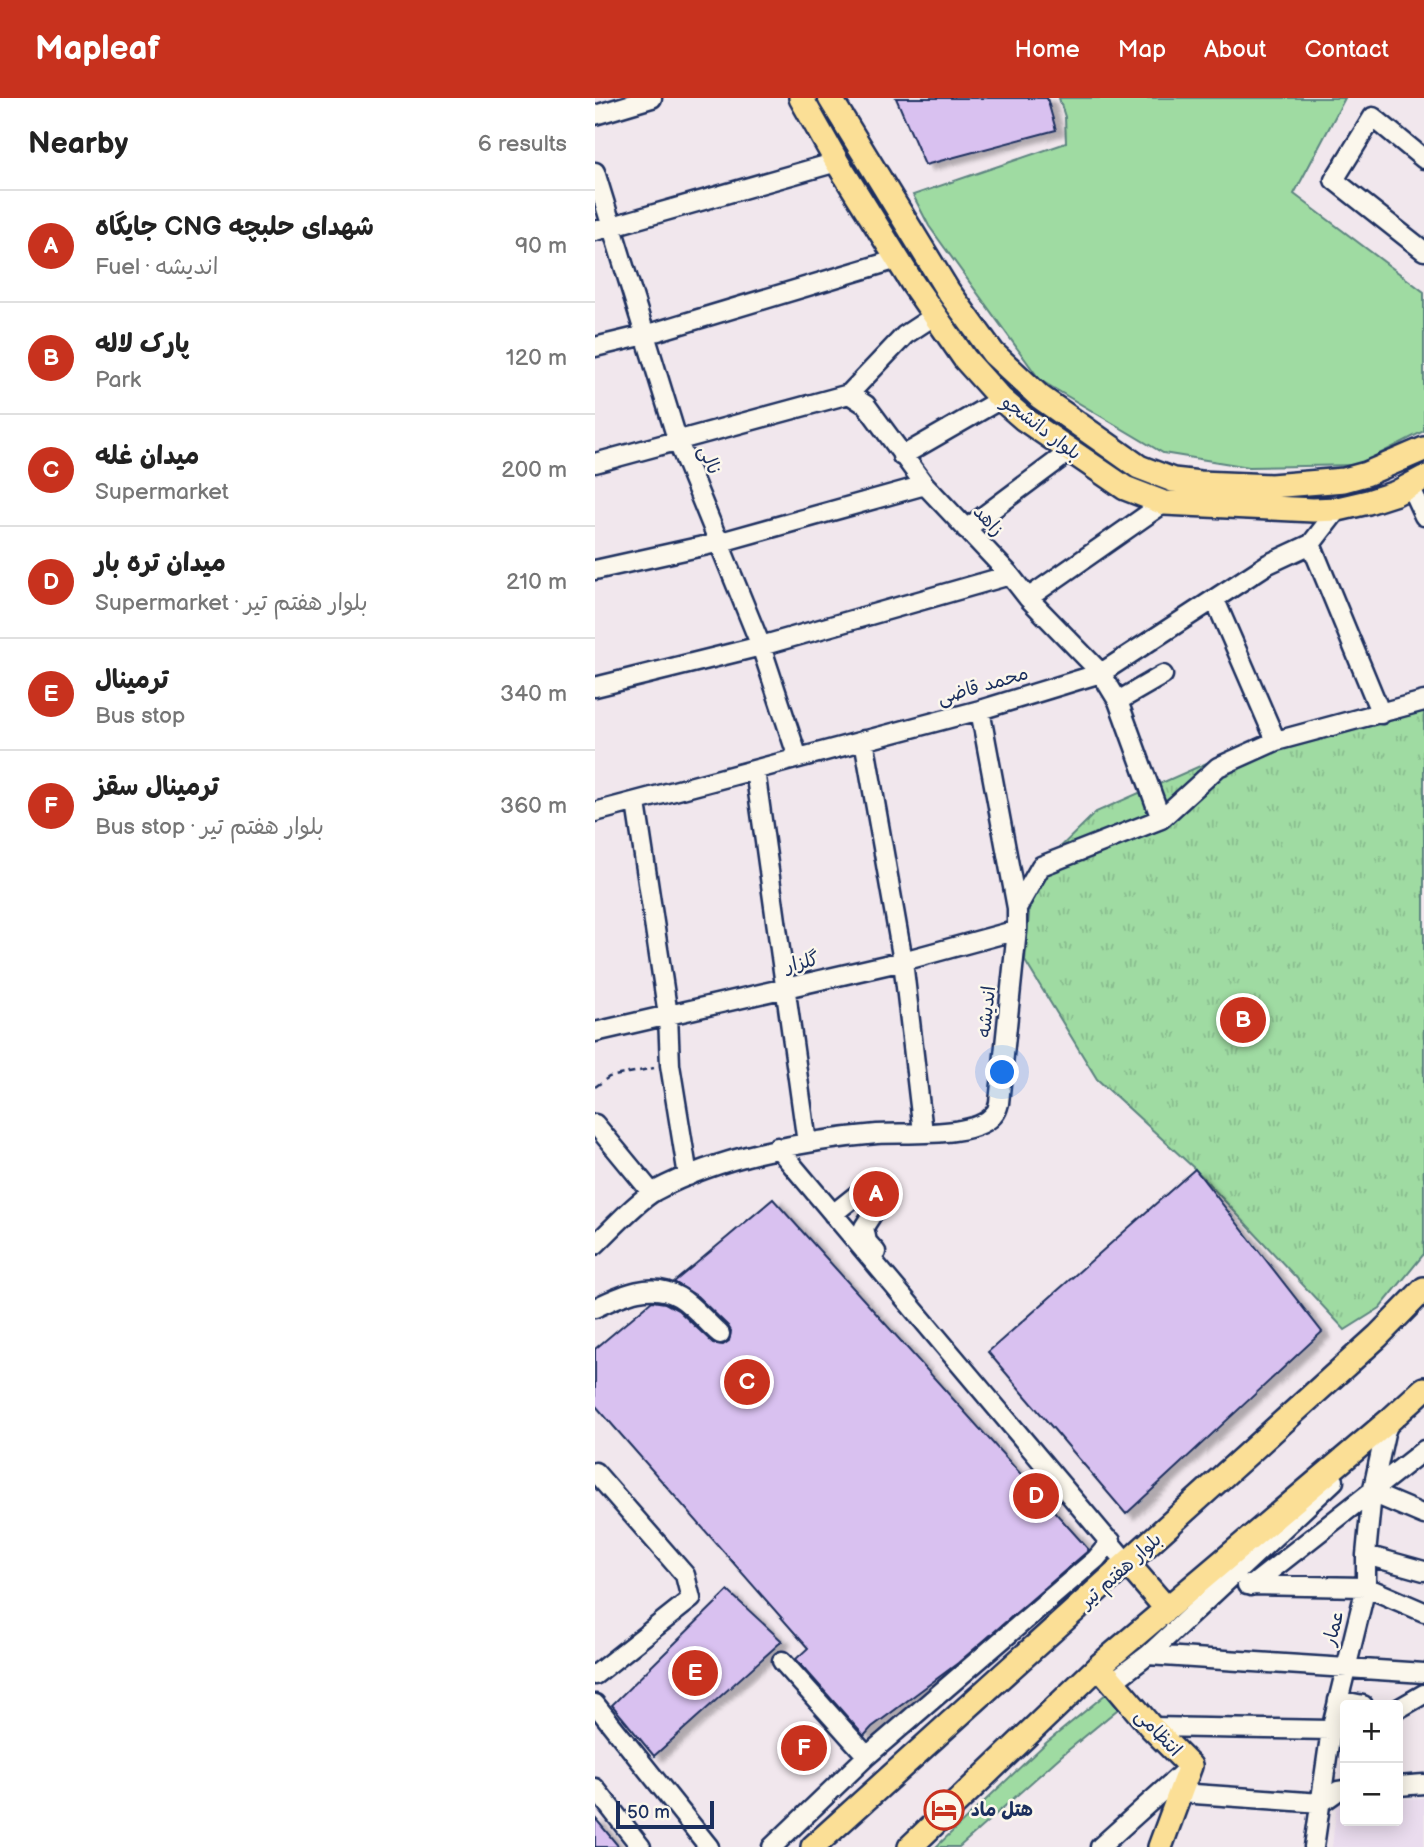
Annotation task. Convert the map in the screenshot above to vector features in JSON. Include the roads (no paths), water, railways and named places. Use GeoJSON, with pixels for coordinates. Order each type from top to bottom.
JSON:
{"type":"FeatureCollection","features":[{"type":"Feature","properties":{"kind":"main road","name":"بلوار دانشجو"},"geometry":{"type":"LineString","coordinates":[[801,98],[898,259],[965,359],[1001,399],[1069,452],[1125,488],[1164,503],[1313,510],[1338,509],[1368,502],[1417,482]]}},
{"type":"Feature","properties":{"kind":"main road","name":"بلوار دانشجو"},"geometry":{"type":"LineString","coordinates":[[833,104],[948,291],[993,353],[1040,397],[1139,467],[1173,480],[1271,486],[1355,477],[1424,449]]}},
{"type":"Feature","properties":{"kind":"main road"},"geometry":{"type":"LineString","coordinates":[[813,120],[833,104]]}},
{"type":"Feature","properties":{"kind":"main road","name":"بلوار هفتم تیر"},"geometry":{"type":"LineString","coordinates":[[813,1847],[1378,1336],[1424,1289]]}},
{"type":"Feature","properties":{"kind":"main road"},"geometry":{"type":"LineString","coordinates":[[910,1847],[1105,1675],[1166,1608],[1388,1426],[1424,1389]]}},
{"type":"Feature","properties":{"kind":"main road"},"geometry":{"type":"LineString","coordinates":[[1128,1564],[1166,1608]]}},
{"type":"Feature","properties":{"kind":"main road","name":"انتظامی"},"geometry":{"type":"LineString","coordinates":[[1105,1675],[1190,1766],[1160,1847]]}},
{"type":"Feature","properties":{"kind":"street"},"geometry":{"type":"LineString","coordinates":[[595,115],[652,98]]}},
{"type":"Feature","properties":{"kind":"street"},"geometry":{"type":"LineString","coordinates":[[1424,159],[1373,117],[1334,180],[1424,251]]}},
{"type":"Feature","properties":{"kind":"street"},"geometry":{"type":"LineString","coordinates":[[604,229],[838,162]]}},
{"type":"Feature","properties":{"kind":"street","name":"نالی"},"geometry":{"type":"LineString","coordinates":[[595,172],[604,229],[645,335],[678,442],[721,542],[761,646],[798,758]]}},
{"type":"Feature","properties":{"kind":"street"},"geometry":{"type":"LineString","coordinates":[[595,347],[645,335],[898,259]]}},
{"type":"Feature","properties":{"kind":"street"},"geometry":{"type":"LineString","coordinates":[[595,463],[849,394],[905,335],[934,316]]}},
{"type":"Feature","properties":{"kind":"street","name":"زاهد"},"geometry":{"type":"LineString","coordinates":[[849,394],[866,405],[925,485],[1101,673],[1118,701],[1161,819]]}},
{"type":"Feature","properties":{"kind":"street"},"geometry":{"type":"LineString","coordinates":[[902,456],[1001,399]]}},
{"type":"Feature","properties":{"kind":"street"},"geometry":{"type":"LineString","coordinates":[[966,528],[1069,452]]}},
{"type":"Feature","properties":{"kind":"street"},"geometry":{"type":"LineString","coordinates":[[1417,482],[1424,516]]}},
{"type":"Feature","properties":{"kind":"street"},"geometry":{"type":"LineString","coordinates":[[595,570],[721,542],[925,485]]}},
{"type":"Feature","properties":{"kind":"street"},"geometry":{"type":"LineString","coordinates":[[1028,598],[1164,503]]}},
{"type":"Feature","properties":{"kind":"street","name":"محمد قاضی"},"geometry":{"type":"LineString","coordinates":[[595,812],[980,710],[1101,673],[1268,564],[1311,544],[1338,509]]}},
{"type":"Feature","properties":{"kind":"street"},"geometry":{"type":"LineString","coordinates":[[1311,544],[1381,714]]}},
{"type":"Feature","properties":{"kind":"street"},"geometry":{"type":"LineString","coordinates":[[595,687],[761,646],[1010,575]]}},
{"type":"Feature","properties":{"kind":"street"},"geometry":{"type":"LineString","coordinates":[[1215,600],[1276,741]]}},
{"type":"Feature","properties":{"kind":"street"},"geometry":{"type":"LineString","coordinates":[[1118,701],[1163,675]]}},
{"type":"Feature","properties":{"kind":"street","name":"اندیشه"},"geometry":{"type":"LineString","coordinates":[[595,1245],[652,1193],[688,1176],[777,1147],[875,1134],[965,1130],[984,1122],[995,1114],[999,1103],[1017,908],[1041,866],[1161,819],[1218,767],[1276,741],[1424,701]]}},
{"type":"Feature","properties":{"kind":"street"},"geometry":{"type":"LineString","coordinates":[[980,710],[1017,908]]}},
{"type":"Feature","properties":{"kind":"street"},"geometry":{"type":"LineString","coordinates":[[864,740],[903,961],[923,1132]]}},
{"type":"Feature","properties":{"kind":"street"},"geometry":{"type":"LineString","coordinates":[[755,770],[807,1143]]}},
{"type":"Feature","properties":{"kind":"street"},"geometry":{"type":"LineString","coordinates":[[636,803],[668,1016],[670,1065],[688,1176]]}},
{"type":"Feature","properties":{"kind":"street","name":"گلزار"},"geometry":{"type":"LineString","coordinates":[[595,1032],[903,961],[1017,930]]}},
{"type":"Feature","properties":{"kind":"street"},"geometry":{"type":"LineString","coordinates":[[595,1124],[652,1193]]}},
{"type":"Feature","properties":{"kind":"street"},"geometry":{"type":"LineString","coordinates":[[777,1147],[1128,1564]]}},
{"type":"Feature","properties":{"kind":"street"},"geometry":{"type":"LineString","coordinates":[[833,1214],[868,1186],[886,1202],[873,1213],[864,1227],[867,1242],[1013,1407],[1017,1431]]}},
{"type":"Feature","properties":{"kind":"street"},"geometry":{"type":"LineString","coordinates":[[595,1308],[625,1293],[653,1290],[678,1296],[720,1334]]}},
{"type":"Feature","properties":{"kind":"street"},"geometry":{"type":"LineString","coordinates":[[1105,1675],[1147,1655],[1388,1426]]}},
{"type":"Feature","properties":{"kind":"street","name":"عمار"},"geometry":{"type":"LineString","coordinates":[[1314,1847],[1331,1730],[1366,1587],[1372,1493],[1388,1426]]}},
{"type":"Feature","properties":{"kind":"street"},"geometry":{"type":"LineString","coordinates":[[1251,1586],[1423,1454]]}},
{"type":"Feature","properties":{"kind":"street"},"geometry":{"type":"LineString","coordinates":[[595,1472],[685,1575],[691,1599],[595,1675]]}},
{"type":"Feature","properties":{"kind":"street"},"geometry":{"type":"LineString","coordinates":[[1372,1493],[1424,1515]]}},
{"type":"Feature","properties":{"kind":"street"},"geometry":{"type":"LineString","coordinates":[[772,1847],[867,1756],[1096,1559],[1111,1541]]}},
{"type":"Feature","properties":{"kind":"street"},"geometry":{"type":"LineString","coordinates":[[1366,1555],[1424,1571]]}},
{"type":"Feature","properties":{"kind":"street"},"geometry":{"type":"LineString","coordinates":[[1226,1582],[1251,1586],[1366,1587],[1424,1612]]}},
{"type":"Feature","properties":{"kind":"street"},"geometry":{"type":"LineString","coordinates":[[1147,1655],[1424,1673]]}},
{"type":"Feature","properties":{"kind":"street"},"geometry":{"type":"LineString","coordinates":[[782,1661],[867,1756]]}},
{"type":"Feature","properties":{"kind":"street"},"geometry":{"type":"LineString","coordinates":[[1403,1706],[1424,1694]]}},
{"type":"Feature","properties":{"kind":"street"},"geometry":{"type":"LineString","coordinates":[[595,1704],[709,1847]]}},
{"type":"Feature","properties":{"kind":"street"},"geometry":{"type":"LineString","coordinates":[[1151,1727],[1331,1730]]}},
{"type":"Feature","properties":{"kind":"street"},"geometry":{"type":"LineString","coordinates":[[1100,1847],[1190,1766]]}},
{"type":"Feature","properties":{"kind":"street"},"geometry":{"type":"LineString","coordinates":[[1403,1786],[1424,1784]]}},
{"type":"Feature","properties":{"kind":"street"},"geometry":{"type":"LineString","coordinates":[[595,1788],[641,1847]]}},
{"type":"Feature","properties":{"kind":"street"},"geometry":{"type":"LineString","coordinates":[[1180,1793],[1321,1803],[1340,1791]]}},
{"type":"Feature","properties":{"kind":"street"},"geometry":{"type":"LineString","coordinates":[[1160,1847],[1168,1847]]}},
{"type":"Feature","properties":{"kind":"place","name":"پارک لاله"},"geometry":{"type":"Point","coordinates":[1243,1020]}},
{"type":"Feature","properties":{"kind":"place","name":"جایگاه CNG شهدای حلبچه"},"geometry":{"type":"Point","coordinates":[876,1194]}},
{"type":"Feature","properties":{"kind":"place","name":"میدان غله"},"geometry":{"type":"Point","coordinates":[747,1382]}},
{"type":"Feature","properties":{"kind":"place","name":"میدان تره بار"},"geometry":{"type":"Point","coordinates":[1036,1496]}},
{"type":"Feature","properties":{"kind":"place","name":"ترمینال"},"geometry":{"type":"Point","coordinates":[695,1673]}},
{"type":"Feature","properties":{"kind":"place","name":"ترمینال سقز"},"geometry":{"type":"Point","coordinates":[804,1748]}},
{"type":"Feature","properties":{"kind":"place","name":"هتل ماد"},"geometry":{"type":"Point","coordinates":[944,1810]}}]}
